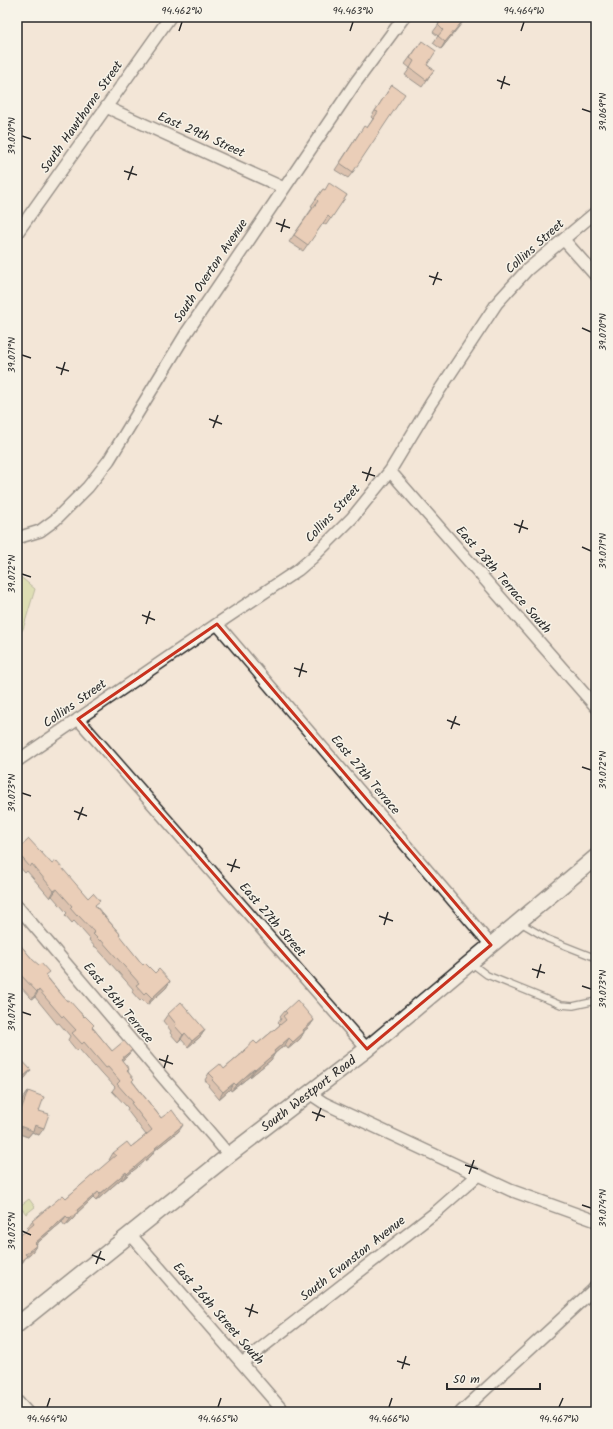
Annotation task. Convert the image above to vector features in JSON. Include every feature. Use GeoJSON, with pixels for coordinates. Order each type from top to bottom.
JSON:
{"type":"FeatureCollection","features":[{"type":"Feature","properties":{"kind":"street","name":"South Hawthorne Street"},"geometry":{"type":"LineString","coordinates":[[17,233],[170,17]]}},
{"type":"Feature","properties":{"kind":"street","name":"South Overton Avenue"},"geometry":{"type":"LineString","coordinates":[[17,538],[35,532],[55,520],[88,487],[109,460],[187,332],[356,82],[404,17]]}},
{"type":"Feature","properties":{"kind":"street","name":"East 29th Street"},"geometry":{"type":"LineString","coordinates":[[106,107],[284,188]]}},
{"type":"Feature","properties":{"kind":"street","name":"Collins Street"},"geometry":{"type":"LineString","coordinates":[[17,761],[78,718],[298,570],[312,558],[352,518],[390,471],[431,403],[497,303],[527,270],[596,212]]}},
{"type":"Feature","properties":{"kind":"street"},"geometry":{"type":"LineString","coordinates":[[564,240],[596,276]]}},
{"type":"Feature","properties":{"kind":"street","name":"East 28th Terrace South"},"geometry":{"type":"LineString","coordinates":[[390,471],[596,707]]}},
{"type":"Feature","properties":{"kind":"street","name":"East 27th Terrace"},"geometry":{"type":"LineString","coordinates":[[217,624],[491,946]]}},
{"type":"Feature","properties":{"kind":"street","name":"East 27th Street"},"geometry":{"type":"LineString","coordinates":[[78,718],[366,1049]]}},
{"type":"Feature","properties":{"kind":"street","name":"South Westport Road"},"geometry":{"type":"LineString","coordinates":[[17,1325],[229,1155],[366,1049],[596,857]]}},
{"type":"Feature","properties":{"kind":"street","name":"East 26th Terrace"},"geometry":{"type":"LineString","coordinates":[[17,906],[229,1155]]}},
{"type":"Feature","properties":{"kind":"street"},"geometry":{"type":"LineString","coordinates":[[309,1093],[324,1103],[510,1190],[596,1221]]}},
{"type":"Feature","properties":{"kind":"street","name":"South Evanston Avenue"},"geometry":{"type":"LineString","coordinates":[[242,1363],[436,1212],[478,1175]]}},
{"type":"Feature","properties":{"kind":"street","name":"East 26th Street South"},"geometry":{"type":"LineString","coordinates":[[130,1235],[284,1412]]}},
{"type":"Feature","properties":{"kind":"street"},"geometry":{"type":"LineString","coordinates":[[461,1412],[596,1286]]}},
{"type":"Feature","properties":{"kind":"street"},"geometry":{"type":"LineString","coordinates":[[17,1401],[27,1412]]}},
{"type":"Feature","properties":{"kind":"lane"},"geometry":{"type":"LineString","coordinates":[[519,922],[548,939],[596,958]]}},
{"type":"Feature","properties":{"kind":"lane"},"geometry":{"type":"LineString","coordinates":[[470,963],[488,975],[560,1005],[583,1005],[596,1001]]}},
{"type":"Feature","properties":{"kind":"highlighted area"},"geometry":{"type":"Polygon","coordinates":[[[217,624],[491,945],[367,1049],[78,719],[217,624]]]}},
{"type":"Feature","properties":{"kind":"green space"},"geometry":{"type":"Polygon","coordinates":[[[17,574],[35,589],[23,629],[17,638],[17,574]]]}},
{"type":"Feature","properties":{"kind":"green space"},"geometry":{"type":"Polygon","coordinates":[[[29,1199],[35,1207],[26,1214],[20,1206],[29,1199]]]}},
{"type":"Feature","properties":{"kind":"building"},"geometry":{"type":"Polygon","coordinates":[[[444,17],[466,17],[445,42],[438,36],[443,30],[438,25],[444,17]]]}},
{"type":"Feature","properties":{"kind":"building"},"geometry":{"type":"Polygon","coordinates":[[[422,41],[436,51],[427,65],[434,70],[426,80],[410,68],[414,61],[410,58],[422,41]]]}},
{"type":"Feature","properties":{"kind":"building"},"geometry":{"type":"Polygon","coordinates":[[[392,85],[405,94],[353,172],[340,163],[364,126],[367,128],[378,112],[375,111],[392,85]]]}},
{"type":"Feature","properties":{"kind":"building"},"geometry":{"type":"Polygon","coordinates":[[[329,183],[347,195],[331,219],[328,216],[308,245],[294,235],[318,201],[316,199],[323,189],[325,190],[329,183]]]}},
{"type":"Feature","properties":{"kind":"building"},"geometry":{"type":"Polygon","coordinates":[[[29,839],[52,864],[56,861],[88,898],[93,893],[100,901],[95,905],[97,908],[120,934],[119,935],[143,965],[145,963],[155,973],[159,969],[170,981],[152,998],[146,992],[144,994],[136,985],[139,983],[101,940],[100,941],[93,934],[95,933],[70,908],[72,906],[57,889],[54,891],[32,864],[30,867],[17,852],[17,850],[29,839]]]}},
{"type":"Feature","properties":{"kind":"building"},"geometry":{"type":"Polygon","coordinates":[[[17,941],[33,960],[39,965],[41,963],[49,972],[45,975],[67,1001],[69,1000],[84,1017],[85,1016],[94,1025],[92,1027],[112,1051],[124,1041],[132,1050],[121,1059],[129,1069],[127,1071],[134,1079],[132,1081],[161,1118],[172,1110],[183,1125],[127,1174],[126,1172],[100,1194],[98,1192],[69,1219],[66,1216],[35,1243],[37,1245],[25,1254],[27,1256],[17,1264],[17,1238],[34,1224],[32,1221],[63,1195],[66,1198],[116,1155],[113,1153],[127,1142],[131,1147],[152,1130],[131,1103],[133,1102],[117,1084],[120,1081],[108,1067],[106,1068],[84,1042],[82,1044],[72,1033],[76,1030],[63,1016],[62,1017],[39,990],[37,992],[17,971],[17,941]]]}},
{"type":"Feature","properties":{"kind":"building"},"geometry":{"type":"Polygon","coordinates":[[[297,1000],[314,1020],[293,1042],[289,1038],[274,1051],[275,1053],[255,1070],[254,1069],[236,1085],[234,1083],[223,1092],[212,1080],[214,1078],[209,1073],[220,1064],[224,1069],[254,1041],[257,1044],[286,1020],[283,1016],[287,1013],[285,1011],[297,1000]]]}},
{"type":"Feature","properties":{"kind":"building"},"geometry":{"type":"Polygon","coordinates":[[[181,1002],[205,1030],[192,1041],[185,1033],[183,1035],[175,1026],[176,1024],[168,1014],[181,1002]]]}},
{"type":"Feature","properties":{"kind":"building"},"geometry":{"type":"Polygon","coordinates":[[[17,1055],[31,1070],[18,1081],[17,1080],[17,1055]]]}},
{"type":"Feature","properties":{"kind":"building"},"geometry":{"type":"Polygon","coordinates":[[[28,1091],[44,1097],[39,1111],[49,1114],[44,1128],[35,1125],[33,1131],[17,1125],[17,1121],[28,1091]]]}}]}
